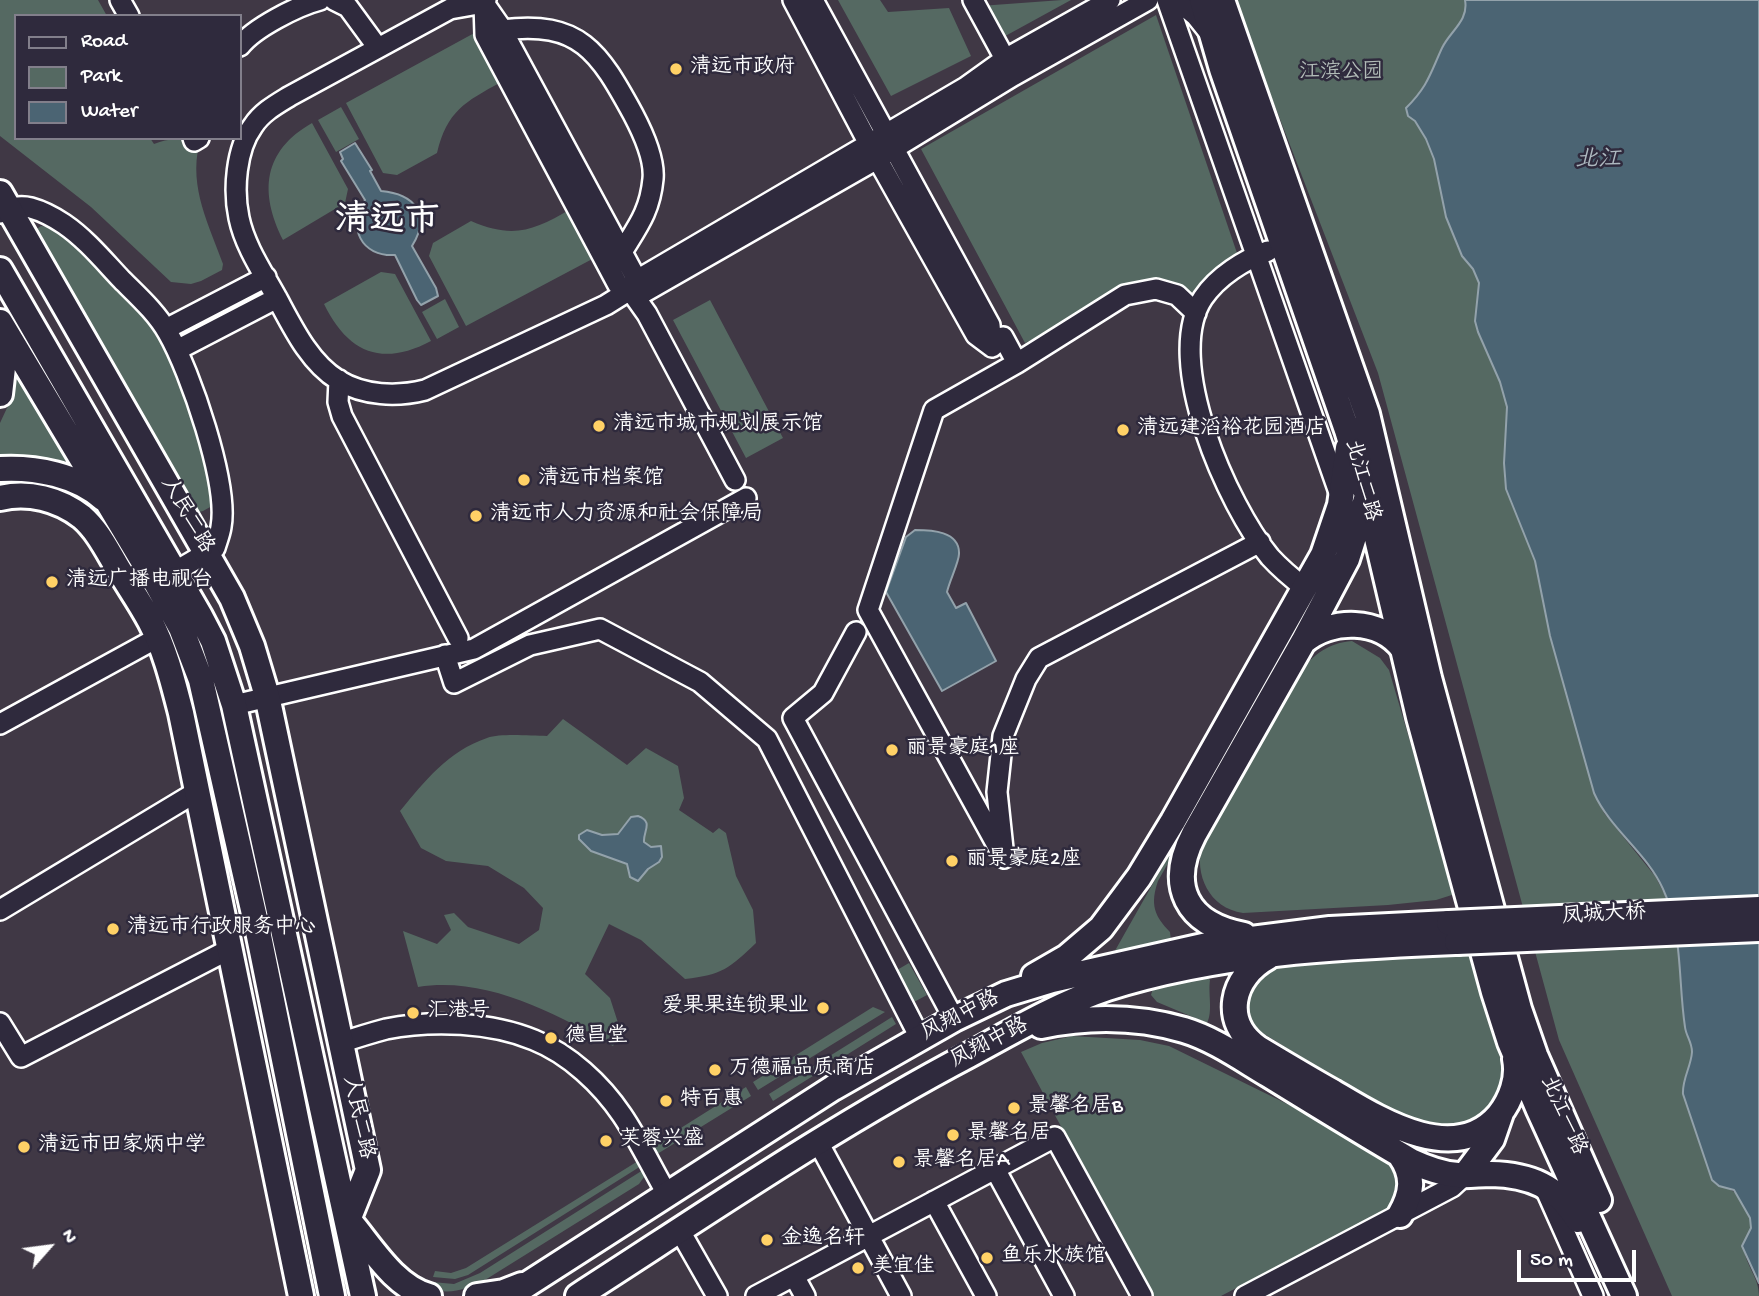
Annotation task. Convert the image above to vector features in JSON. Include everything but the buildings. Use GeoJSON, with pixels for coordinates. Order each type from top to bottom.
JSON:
{"type":"FeatureCollection","features":[{"type":"Feature","properties":{"kind":"main road","name":"北江二路"},"geometry":{"type":"LineString","coordinates":[[1202,0],[1212,36],[1293,242],[1367,414],[1429,677],[1470,932]]}},
{"type":"Feature","properties":{"kind":"main road","name":"北江二路"},"geometry":{"type":"LineString","coordinates":[[1222,0],[1367,496],[1470,932]]}},
{"type":"Feature","properties":{"kind":"main road","name":"人民二路"},"geometry":{"type":"LineString","coordinates":[[3,205],[208,554],[232,598],[252,646],[267,696],[368,1170],[348,1220]]}},
{"type":"Feature","properties":{"kind":"main road","name":"人民二路"},"geometry":{"type":"LineString","coordinates":[[0,270],[176,571],[213,641],[234,705],[348,1220]]}},
{"type":"Feature","properties":{"kind":"main road"},"geometry":{"type":"LineString","coordinates":[[0,324],[5,350],[0,394]]}},
{"type":"Feature","properties":{"kind":"main road"},"geometry":{"type":"LineString","coordinates":[[0,324],[114,509],[181,628],[201,680],[259,936],[332,1296]]}},
{"type":"Feature","properties":{"kind":"main road"},"geometry":{"type":"LineString","coordinates":[[1006,994],[1067,957],[1101,928],[1139,877],[1173,821],[1324,555],[1341,499],[1348,457],[1347,430]]}},
{"type":"Feature","properties":{"kind":"main road"},"geometry":{"type":"LineString","coordinates":[[1255,937],[1216,928],[1200,918],[1185,893],[1181,869],[1194,834],[1347,559],[1376,457]]}},
{"type":"Feature","properties":{"kind":"main road"},"geometry":{"type":"LineString","coordinates":[[0,469],[28,470],[66,477],[96,491],[114,509]]}},
{"type":"Feature","properties":{"kind":"main road"},"geometry":{"type":"LineString","coordinates":[[28,470],[12,496],[40,497],[71,509],[97,533],[151,622],[175,688],[301,1296]]}},
{"type":"Feature","properties":{"kind":"main road"},"geometry":{"type":"LineString","coordinates":[[1303,642],[1326,629],[1354,625],[1382,631],[1396,640],[1403,649]]}},
{"type":"Feature","properties":{"kind":"main road","name":"凤城大桥"},"geometry":{"type":"LineString","coordinates":[[1470,932],[1759,909]]}},
{"type":"Feature","properties":{"kind":"main road","name":"风翔中路"},"geometry":{"type":"LineString","coordinates":[[535,1279],[833,1087],[954,1019],[1006,994],[1137,960],[1255,937],[1331,929],[1470,932]]}},
{"type":"Feature","properties":{"kind":"main road","name":"凤城大桥"},"geometry":{"type":"LineString","coordinates":[[1470,932],[1759,929]]}},
{"type":"Feature","properties":{"kind":"main road"},"geometry":{"type":"LineString","coordinates":[[259,936],[266,950],[278,955],[284,950],[284,932]]}},
{"type":"Feature","properties":{"kind":"main road","name":"凤翔中路"},"geometry":{"type":"LineString","coordinates":[[578,1296],[818,1142],[936,1072],[1013,1031],[1105,989],[1147,977],[1275,954],[1470,932]]}},
{"type":"Feature","properties":{"kind":"main road","name":"北江一路"},"geometry":{"type":"LineString","coordinates":[[1470,932],[1510,1042],[1621,1296]]}},
{"type":"Feature","properties":{"kind":"main road","name":"北江一路"},"geometry":{"type":"LineString","coordinates":[[1470,932],[1519,1009],[1535,1055],[1642,1296]]}},
{"type":"Feature","properties":{"kind":"main road"},"geometry":{"type":"LineString","coordinates":[[1275,954],[1253,967],[1238,985],[1235,1013],[1241,1030],[1250,1043],[1388,1124],[1406,1131],[1452,1138],[1483,1128],[1502,1112]]}},
{"type":"Feature","properties":{"kind":"main road"},"geometry":{"type":"LineString","coordinates":[[1013,1031],[1085,1019],[1112,1018],[1186,1031],[1227,1050],[1400,1154],[1433,1170],[1465,1175],[1507,1175],[1544,1185],[1569,1206],[1621,1296]]}},
{"type":"Feature","properties":{"kind":"main road"},"geometry":{"type":"LineString","coordinates":[[1465,1175],[1492,1139],[1509,1099],[1517,1066],[1510,1042]]}},
{"type":"Feature","properties":{"kind":"main road"},"geometry":{"type":"LineString","coordinates":[[1400,1154],[1406,1163],[1411,1186],[1410,1197],[1401,1215]]}},
{"type":"Feature","properties":{"kind":"main road"},"geometry":{"type":"LineString","coordinates":[[348,1220],[363,1296]]}},
{"type":"Feature","properties":{"kind":"main road"},"geometry":{"type":"LineString","coordinates":[[348,1220],[392,1271],[408,1286],[429,1296]]}},
{"type":"Feature","properties":{"kind":"main road"},"geometry":{"type":"LineString","coordinates":[[316,1296],[318,1226]]}},
{"type":"Feature","properties":{"kind":"main road"},"geometry":{"type":"LineString","coordinates":[[477,1296],[504,1292],[535,1279]]}},
{"type":"Feature","properties":{"kind":"main road"},"geometry":{"type":"LineString","coordinates":[[509,1296],[535,1279]]}},
{"type":"Feature","properties":{"kind":"street"},"geometry":{"type":"LineString","coordinates":[[242,44],[256,31],[320,0]]}},
{"type":"Feature","properties":{"kind":"street"},"geometry":{"type":"LineString","coordinates":[[334,0],[348,6],[378,48]]}},
{"type":"Feature","properties":{"kind":"street"},"geometry":{"type":"LineString","coordinates":[[793,0],[881,146]]}},
{"type":"Feature","properties":{"kind":"street"},"geometry":{"type":"LineString","coordinates":[[813,0],[881,146],[976,335],[992,347],[1003,337],[1017,363]]}},
{"type":"Feature","properties":{"kind":"street"},"geometry":{"type":"LineString","coordinates":[[973,0],[1009,67]]}},
{"type":"Feature","properties":{"kind":"street"},"geometry":{"type":"LineString","coordinates":[[487,1],[485,35],[618,285],[633,285],[642,294],[1009,67],[1110,0]]}},
{"type":"Feature","properties":{"kind":"street"},"geometry":{"type":"LineString","coordinates":[[1009,67],[1148,0]]}},
{"type":"Feature","properties":{"kind":"street","name":"北江二路"},"geometry":{"type":"LineString","coordinates":[[1167,0],[1341,499]]}},
{"type":"Feature","properties":{"kind":"street"},"geometry":{"type":"LineString","coordinates":[[1177,0],[1196,16],[1212,36]]}},
{"type":"Feature","properties":{"kind":"street"},"geometry":{"type":"LineString","coordinates":[[242,135],[267,110],[378,48],[450,9],[487,1]]}},
{"type":"Feature","properties":{"kind":"street"},"geometry":{"type":"LineString","coordinates":[[487,1],[622,252],[633,285],[647,314],[735,480]]}},
{"type":"Feature","properties":{"kind":"street"},"geometry":{"type":"LineString","coordinates":[[502,30],[553,30],[589,47],[608,69],[644,135],[654,176],[648,209],[622,252]]}},
{"type":"Feature","properties":{"kind":"street"},"geometry":{"type":"LineString","coordinates":[[238,140],[239,218],[250,249],[307,349],[321,366],[338,380],[381,395],[405,395],[425,390],[606,305],[633,285]]}},
{"type":"Feature","properties":{"kind":"street"},"geometry":{"type":"LineString","coordinates":[[3,205],[30,208],[64,224],[99,256],[166,329],[177,350],[193,388],[221,491],[222,526],[215,548],[176,571]]}},
{"type":"Feature","properties":{"kind":"street"},"geometry":{"type":"LineString","coordinates":[[1293,242],[1238,266],[1203,298],[1196,313],[1191,346],[1192,377],[1197,406],[1208,440],[1241,514],[1259,542],[1286,573],[1306,589]]}},
{"type":"Feature","properties":{"kind":"street"},"geometry":{"type":"LineString","coordinates":[[166,329],[265,277]]}},
{"type":"Feature","properties":{"kind":"street"},"geometry":{"type":"LineString","coordinates":[[1196,313],[1177,295],[1156,289],[1125,295],[1017,363],[934,410],[868,610],[1004,858],[997,792],[1003,736],[1026,679],[1039,658],[1259,542]]}},
{"type":"Feature","properties":{"kind":"street"},"geometry":{"type":"LineString","coordinates":[[177,350],[277,298]]}},
{"type":"Feature","properties":{"kind":"street"},"geometry":{"type":"LineString","coordinates":[[338,380],[338,402],[342,416],[457,638]]}},
{"type":"Feature","properties":{"kind":"street"},"geometry":{"type":"LineString","coordinates":[[234,705],[474,649],[746,498]]}},
{"type":"Feature","properties":{"kind":"street"},"geometry":{"type":"LineString","coordinates":[[445,655],[454,683],[530,645],[600,629],[700,682],[767,739],[920,1038]]}},
{"type":"Feature","properties":{"kind":"street"},"geometry":{"type":"LineString","coordinates":[[856,632],[823,693],[793,718],[954,1019]]}},
{"type":"Feature","properties":{"kind":"street"},"geometry":{"type":"LineString","coordinates":[[0,724],[157,638]]}},
{"type":"Feature","properties":{"kind":"street"},"geometry":{"type":"LineString","coordinates":[[0,910],[198,791]]}},
{"type":"Feature","properties":{"kind":"street"},"geometry":{"type":"LineString","coordinates":[[0,1023],[21,1057],[230,949]]}},
{"type":"Feature","properties":{"kind":"street"},"geometry":{"type":"LineString","coordinates":[[340,1043],[385,1030],[439,1021],[534,1040],[586,1069],[622,1115],[667,1195]]}},
{"type":"Feature","properties":{"kind":"street"},"geometry":{"type":"LineString","coordinates":[[756,1296],[1055,1137],[1142,1296]]}},
{"type":"Feature","properties":{"kind":"street"},"geometry":{"type":"LineString","coordinates":[[818,1142],[901,1296]]}},
{"type":"Feature","properties":{"kind":"street"},"geometry":{"type":"LineString","coordinates":[[995,1169],[1064,1296]]}},
{"type":"Feature","properties":{"kind":"street"},"geometry":{"type":"LineString","coordinates":[[1245,1296],[1452,1188],[1465,1175]]}},
{"type":"Feature","properties":{"kind":"street"},"geometry":{"type":"LineString","coordinates":[[1544,1185],[1592,1296]]}},
{"type":"Feature","properties":{"kind":"street"},"geometry":{"type":"LineString","coordinates":[[934,1201],[986,1296]]}},
{"type":"Feature","properties":{"kind":"street"},"geometry":{"type":"LineString","coordinates":[[680,1231],[717,1296]]}},
{"type":"Feature","properties":{"kind":"street"},"geometry":{"type":"LineString","coordinates":[[794,1276],[805,1296]]}},
{"type":"Feature","properties":{"kind":"green space"},"geometry":{"type":"Polygon","coordinates":[[[0,0],[98,0],[106,14],[14,14],[14,140],[151,140],[154,144],[176,140],[199,145],[199,191],[223,264],[222,270],[191,284],[171,282],[91,207],[0,136],[0,0]]]}},
{"type":"Feature","properties":{"kind":"green space"},"geometry":{"type":"Polygon","coordinates":[[[838,0],[880,0],[888,12],[949,8],[971,56],[891,96],[838,0]]]}},
{"type":"Feature","properties":{"kind":"green space"},"geometry":{"type":"Polygon","coordinates":[[[1071,0],[998,40],[980,6],[1071,0]]]}},
{"type":"Feature","properties":{"kind":"green space","name":"江滨公园"},"geometry":{"type":"Polygon","coordinates":[[[1234,0],[1465,0],[1462,20],[1445,41],[1424,86],[1406,108],[1408,116],[1415,121],[1426,139],[1434,159],[1446,217],[1458,248],[1479,283],[1475,321],[1500,382],[1507,407],[1504,476],[1511,503],[1535,561],[1550,636],[1594,793],[1604,813],[1655,876],[1665,895],[1679,949],[1685,1026],[1692,1045],[1719,1186],[1733,1191],[1744,1202],[1750,1215],[1751,1223],[1744,1250],[1759,1296],[1672,1296],[1559,1040],[1378,373],[1234,0]]]}},
{"type":"Feature","properties":{"kind":"green space"},"geometry":{"type":"Polygon","coordinates":[[[1156,15],[1239,259],[1210,278],[1190,296],[1177,287],[1070,322],[1025,343],[921,149],[1156,15]]]}},
{"type":"Feature","properties":{"kind":"green space"},"geometry":{"type":"Polygon","coordinates":[[[478,31],[501,82],[459,109],[446,127],[437,153],[397,175],[383,173],[346,103],[478,31]]]}},
{"type":"Feature","properties":{"kind":"green space"},"geometry":{"type":"Polygon","coordinates":[[[341,107],[359,139],[336,152],[318,120],[341,107]]]}},
{"type":"Feature","properties":{"kind":"green space"},"geometry":{"type":"Polygon","coordinates":[[[312,123],[348,189],[345,203],[283,240],[271,205],[270,174],[283,146],[312,123]]]}},
{"type":"Feature","properties":{"kind":"green space"},"geometry":{"type":"Polygon","coordinates":[[[571,209],[598,256],[466,326],[429,256],[433,243],[471,221],[499,230],[522,230],[545,223],[571,209]]]}},
{"type":"Feature","properties":{"kind":"green space"},"geometry":{"type":"Polygon","coordinates":[[[41,226],[56,230],[75,245],[140,310],[165,346],[191,408],[214,493],[212,506],[195,513],[35,230],[41,226]]]}},
{"type":"Feature","properties":{"kind":"green space"},"geometry":{"type":"Polygon","coordinates":[[[381,272],[395,274],[431,341],[413,349],[382,354],[355,344],[333,321],[324,304],[381,272]]]}},
{"type":"Feature","properties":{"kind":"green space"},"geometry":{"type":"Polygon","coordinates":[[[445,299],[459,327],[437,339],[422,312],[445,299]]]}},
{"type":"Feature","properties":{"kind":"green space"},"geometry":{"type":"Polygon","coordinates":[[[710,300],[783,438],[746,458],[673,320],[710,300]]]}},
{"type":"Feature","properties":{"kind":"green space"},"geometry":{"type":"Polygon","coordinates":[[[18,375],[68,457],[67,462],[33,456],[0,455],[0,423],[13,395],[18,375]]]}},
{"type":"Feature","properties":{"kind":"green space"},"geometry":{"type":"Polygon","coordinates":[[[1352,641],[1380,658],[1389,670],[1455,894],[1436,900],[1388,905],[1243,913],[1231,910],[1213,897],[1202,878],[1202,844],[1299,672],[1322,650],[1352,641]]]}},
{"type":"Feature","properties":{"kind":"green space"},"geometry":{"type":"Polygon","coordinates":[[[1273,671],[1274,674],[1158,881],[1154,896],[1155,909],[1160,921],[1170,932],[1171,941],[1112,956],[1273,671]]]}},
{"type":"Feature","properties":{"kind":"green space"},"geometry":{"type":"Polygon","coordinates":[[[563,719],[627,765],[646,748],[678,766],[684,798],[679,810],[713,833],[719,828],[726,833],[736,876],[753,910],[756,943],[725,969],[685,979],[641,940],[609,924],[585,974],[610,998],[621,1032],[613,1046],[544,1010],[494,992],[444,985],[418,987],[403,931],[437,944],[451,930],[444,915],[454,913],[468,927],[519,944],[539,930],[543,908],[524,888],[488,866],[446,861],[421,848],[400,811],[438,768],[460,751],[493,736],[547,736],[563,719]]]}},
{"type":"Feature","properties":{"kind":"green space"},"geometry":{"type":"Polygon","coordinates":[[[1475,951],[1497,1029],[1503,1071],[1502,1089],[1493,1108],[1460,1129],[1405,1121],[1256,1029],[1247,1010],[1248,987],[1266,965],[1475,951]]]}},
{"type":"Feature","properties":{"kind":"green space"},"geometry":{"type":"Polygon","coordinates":[[[909,963],[927,995],[914,1002],[897,970],[909,963]]]}},
{"type":"Feature","properties":{"kind":"green space"},"geometry":{"type":"Polygon","coordinates":[[[1204,974],[1210,980],[1210,1013],[1207,1023],[1157,1002],[1151,995],[1153,988],[1204,974]]]}},
{"type":"Feature","properties":{"kind":"green space"},"geometry":{"type":"Polygon","coordinates":[[[873,1007],[885,1012],[758,1090],[753,1082],[873,1007]]]}},
{"type":"Feature","properties":{"kind":"green space"},"geometry":{"type":"Polygon","coordinates":[[[892,1017],[896,1024],[773,1101],[769,1094],[892,1017]]]}},
{"type":"Feature","properties":{"kind":"green space"},"geometry":{"type":"Polygon","coordinates":[[[1072,1036],[1140,1040],[1169,1046],[1377,1148],[1401,1171],[1399,1203],[1221,1296],[1152,1296],[1021,1052],[1042,1043],[1072,1036]]]}},
{"type":"Feature","properties":{"kind":"green space"},"geometry":{"type":"Polygon","coordinates":[[[746,1087],[751,1096],[654,1156],[649,1148],[746,1087]]]}},
{"type":"Feature","properties":{"kind":"green space"},"geometry":{"type":"Polygon","coordinates":[[[638,1161],[641,1166],[468,1275],[455,1279],[433,1277],[435,1271],[451,1273],[466,1268],[638,1161]]]}},
{"type":"Feature","properties":{"kind":"green space"},"geometry":{"type":"Polygon","coordinates":[[[643,1170],[644,1177],[639,1184],[485,1280],[459,1290],[431,1289],[432,1282],[454,1284],[480,1273],[643,1170]]]}},
{"type":"Feature","properties":{"kind":"water","name":"北江"},"geometry":{"type":"Polygon","coordinates":[[[1465,0],[1759,0],[1759,1283],[1742,1246],[1751,1228],[1750,1218],[1734,1190],[1719,1186],[1712,1180],[1683,1094],[1692,1052],[1685,1027],[1677,939],[1669,905],[1648,864],[1609,818],[1594,793],[1550,636],[1535,561],[1506,489],[1504,463],[1507,407],[1500,382],[1475,321],[1479,283],[1473,269],[1462,256],[1446,217],[1434,159],[1426,139],[1415,121],[1408,116],[1406,108],[1424,86],[1445,42],[1462,20],[1465,0]]]}},
{"type":"Feature","properties":{"kind":"water"},"geometry":{"type":"Polygon","coordinates":[[[355,143],[381,191],[403,196],[411,201],[420,215],[418,235],[412,246],[438,296],[421,305],[395,255],[373,251],[361,238],[357,220],[365,200],[341,161],[343,159],[340,152],[355,143]]]}},
{"type":"Feature","properties":{"kind":"water"},"geometry":{"type":"Polygon","coordinates":[[[915,530],[943,533],[955,541],[959,558],[947,592],[956,608],[966,603],[996,661],[942,691],[886,592],[906,537],[915,530]]]}},
{"type":"Feature","properties":{"kind":"water"},"geometry":{"type":"Polygon","coordinates":[[[638,816],[647,824],[644,842],[651,847],[661,846],[662,857],[638,881],[630,877],[627,864],[591,851],[579,839],[579,835],[587,830],[602,835],[618,834],[631,817],[638,816]]]}},
{"type":"Feature","properties":{"kind":"place","name":"清远市政府"},"geometry":{"type":"Point","coordinates":[676,69]}},
{"type":"Feature","properties":{"kind":"place","name":"清远市城市规划展示馆"},"geometry":{"type":"Point","coordinates":[599,426]}},
{"type":"Feature","properties":{"kind":"place","name":"清远建滔裕花园酒店"},"geometry":{"type":"Point","coordinates":[1123,430]}},
{"type":"Feature","properties":{"kind":"place","name":"清远市档案馆"},"geometry":{"type":"Point","coordinates":[524,480]}},
{"type":"Feature","properties":{"kind":"place","name":"清远市人力资源和社会保障局"},"geometry":{"type":"Point","coordinates":[476,516]}},
{"type":"Feature","properties":{"kind":"place","name":"清远广播电视台"},"geometry":{"type":"Point","coordinates":[52,582]}},
{"type":"Feature","properties":{"kind":"place","name":"丽景豪庭1座"},"geometry":{"type":"Point","coordinates":[892,750]}},
{"type":"Feature","properties":{"kind":"place","name":"丽景豪庭2座"},"geometry":{"type":"Point","coordinates":[952,861]}},
{"type":"Feature","properties":{"kind":"place","name":"清远市行政服务中心"},"geometry":{"type":"Point","coordinates":[113,929]}},
{"type":"Feature","properties":{"kind":"place","name":"爱果果连锁果业"},"geometry":{"type":"Point","coordinates":[823,1008]}},
{"type":"Feature","properties":{"kind":"place","name":"汇港号"},"geometry":{"type":"Point","coordinates":[413,1013]}},
{"type":"Feature","properties":{"kind":"place","name":"德昌堂"},"geometry":{"type":"Point","coordinates":[551,1038]}},
{"type":"Feature","properties":{"kind":"place","name":"万德福品质商店"},"geometry":{"type":"Point","coordinates":[715,1070]}},
{"type":"Feature","properties":{"kind":"place","name":"特百惠"},"geometry":{"type":"Point","coordinates":[666,1101]}},
{"type":"Feature","properties":{"kind":"place","name":"景馨名居B"},"geometry":{"type":"Point","coordinates":[1014,1108]}},
{"type":"Feature","properties":{"kind":"place","name":"景馨名居"},"geometry":{"type":"Point","coordinates":[953,1135]}},
{"type":"Feature","properties":{"kind":"place","name":"芙蓉兴盛"},"geometry":{"type":"Point","coordinates":[606,1141]}},
{"type":"Feature","properties":{"kind":"place","name":"清远市田家炳中学"},"geometry":{"type":"Point","coordinates":[24,1147]}},
{"type":"Feature","properties":{"kind":"place","name":"景馨名居A"},"geometry":{"type":"Point","coordinates":[899,1162]}},
{"type":"Feature","properties":{"kind":"place","name":"金逸名轩"},"geometry":{"type":"Point","coordinates":[767,1240]}},
{"type":"Feature","properties":{"kind":"place","name":"鱼乐水族馆"},"geometry":{"type":"Point","coordinates":[987,1258]}},
{"type":"Feature","properties":{"kind":"place","name":"美宜佳"},"geometry":{"type":"Point","coordinates":[858,1268]}},
{"type":"Feature","properties":{"kind":"district","name":"清远市"},"geometry":{"type":"Point","coordinates":[387,224]}}]}
